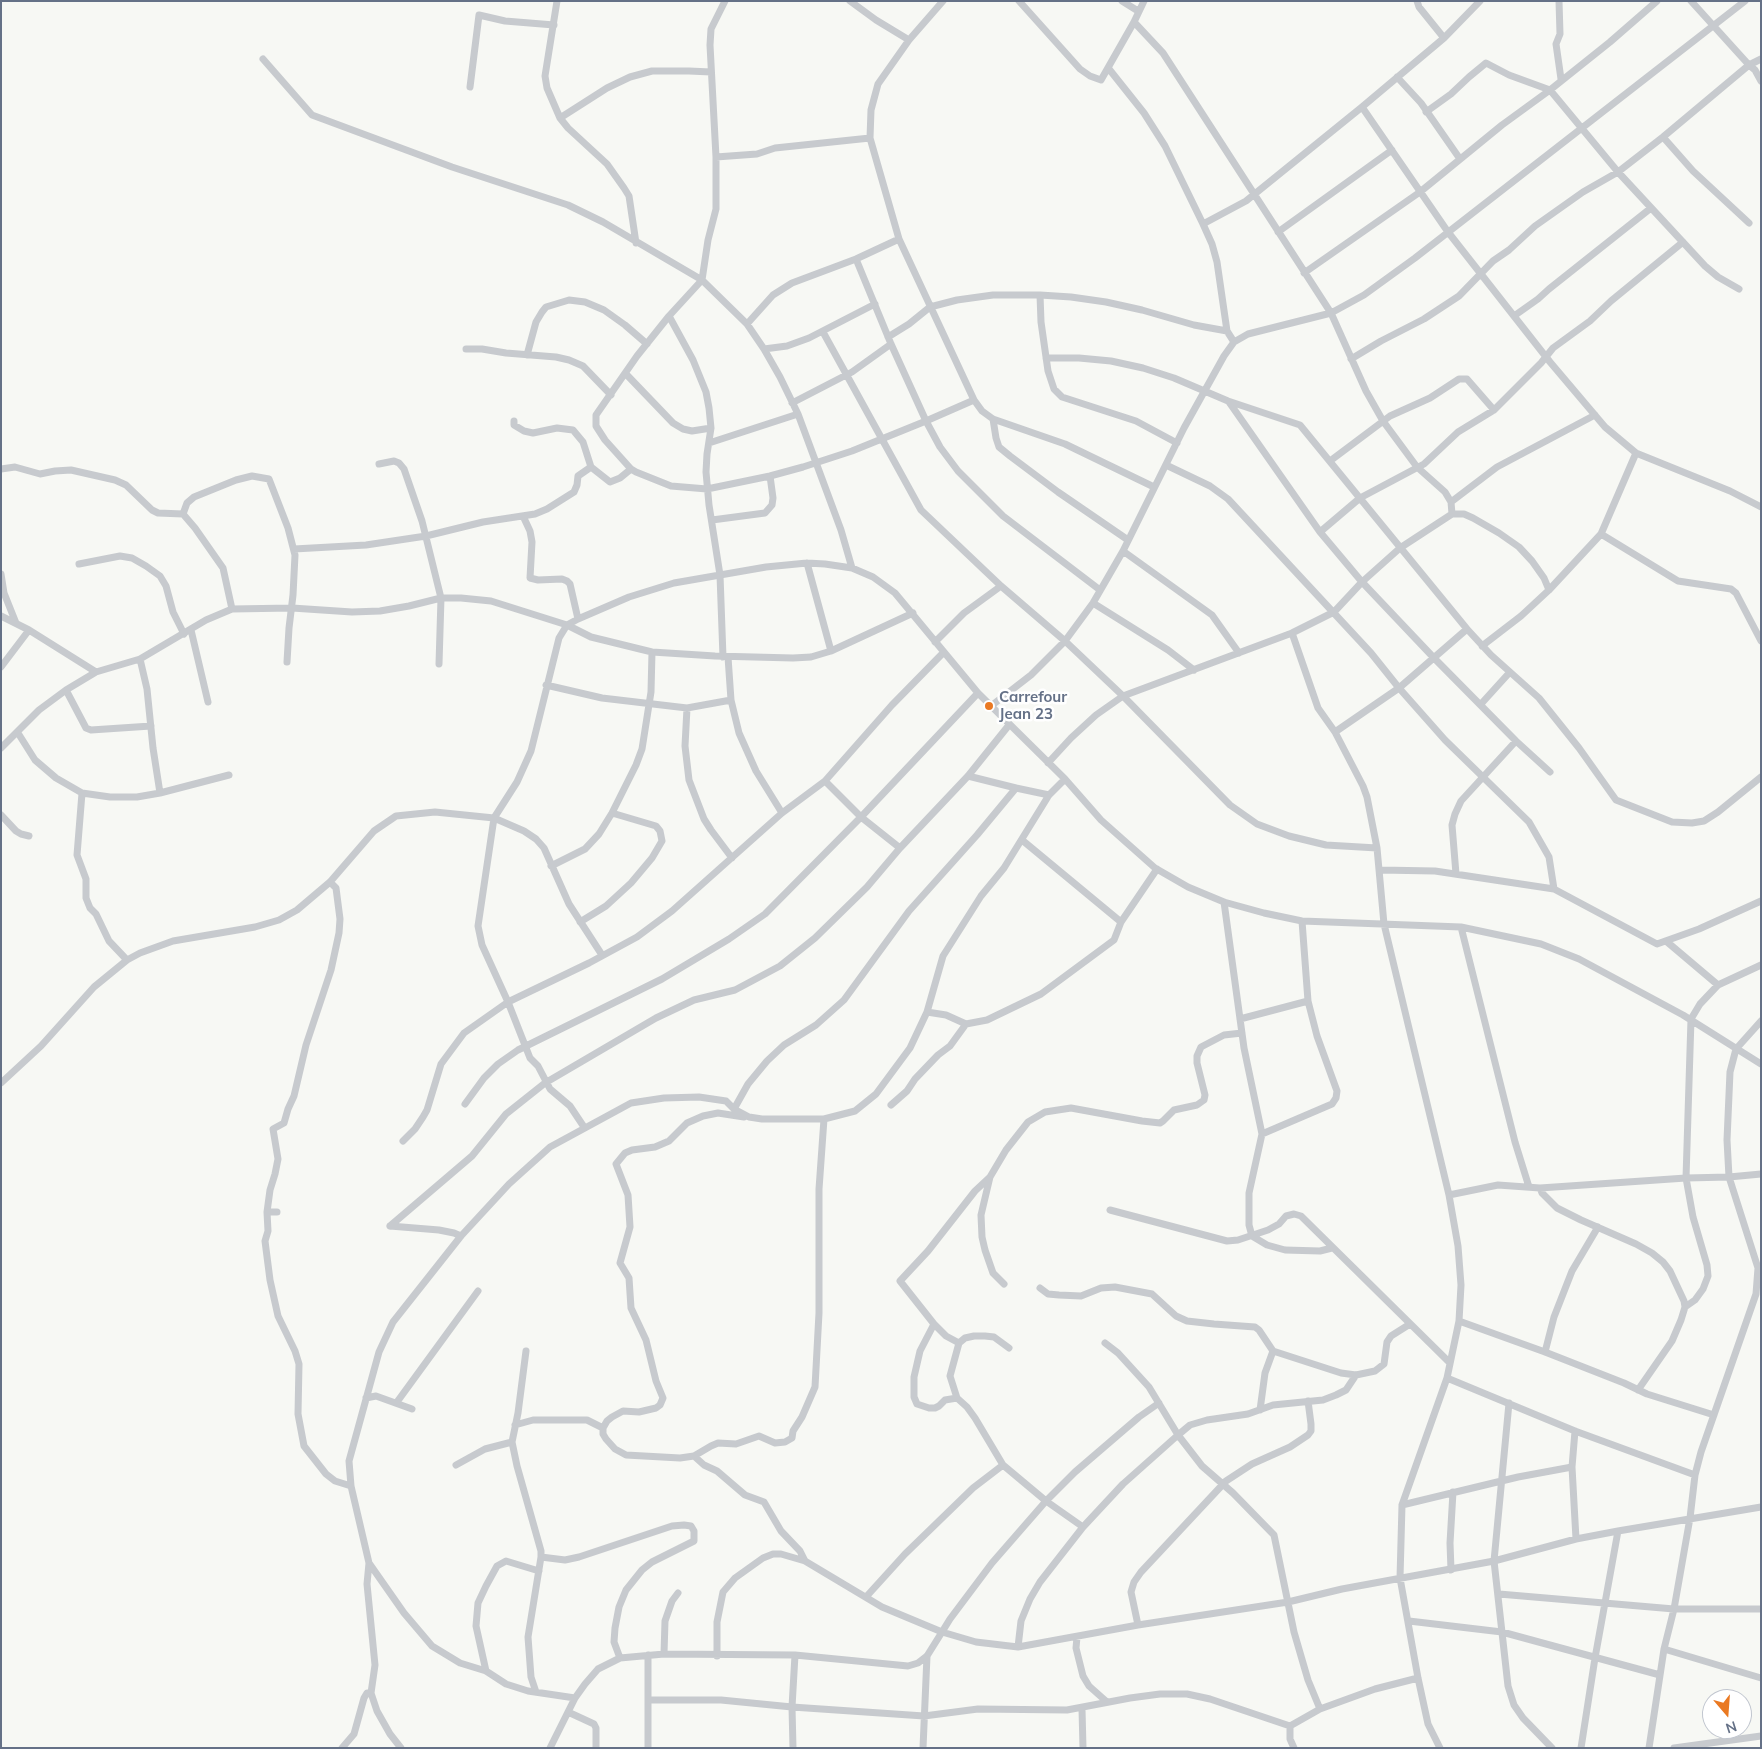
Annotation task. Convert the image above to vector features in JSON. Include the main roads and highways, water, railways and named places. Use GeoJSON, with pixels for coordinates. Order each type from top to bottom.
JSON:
{"type":"FeatureCollection","features":[{"type":"Feature","properties":{"kind":"place","name":"Carrefour Jean 23"},"geometry":{"type":"Point","coordinates":[989,706]}}]}
